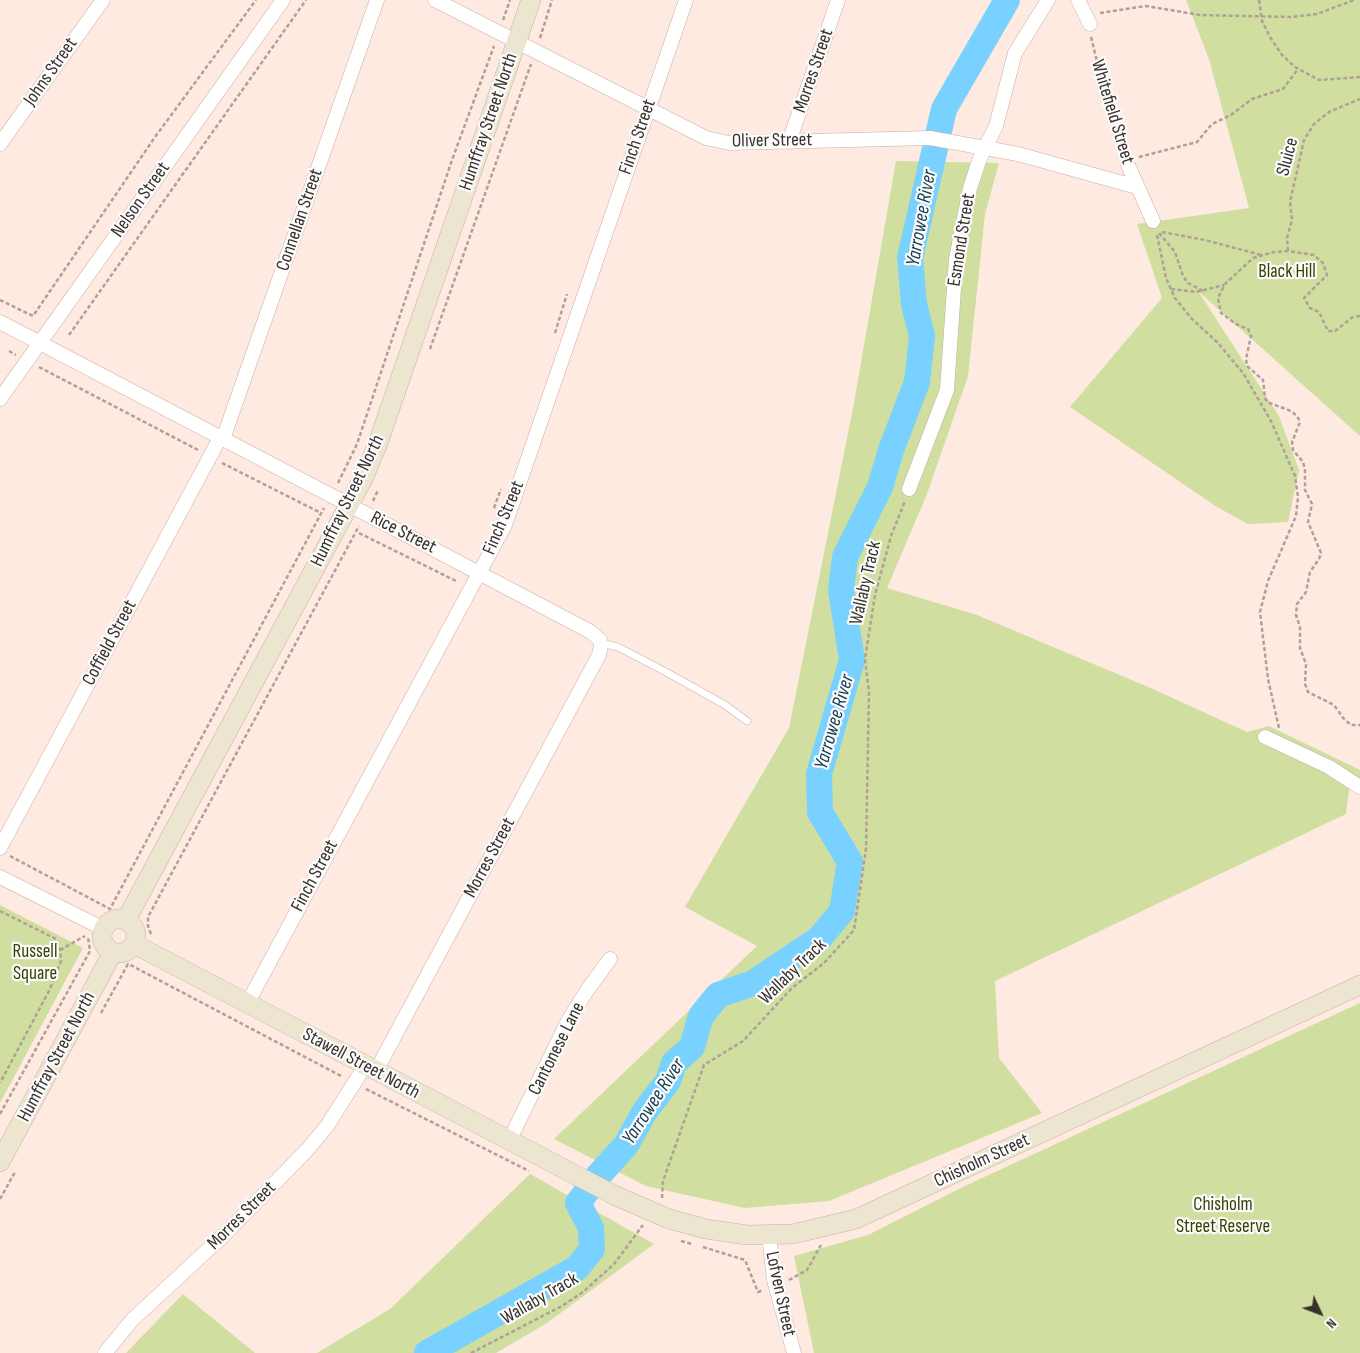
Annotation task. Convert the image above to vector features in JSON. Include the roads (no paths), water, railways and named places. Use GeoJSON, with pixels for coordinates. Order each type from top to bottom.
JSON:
{"type":"FeatureCollection","features":[{"type":"Feature","properties":{"kind":"street","name":"Johns Street"},"geometry":{"type":"LineString","coordinates":[[0,144],[103,0]]}},
{"type":"Feature","properties":{"kind":"street","name":"Nelson Street"},"geometry":{"type":"LineString","coordinates":[[0,399],[282,0]]}},
{"type":"Feature","properties":{"kind":"street","name":"Connellan Street"},"geometry":{"type":"LineString","coordinates":[[221,438],[378,0]]}},
{"type":"Feature","properties":{"kind":"street","name":"Oliver Street"},"geometry":{"type":"LineString","coordinates":[[436,0],[695,134],[716,141],[789,142],[930,138],[986,147],[1049,162],[1137,187]]}},
{"type":"Feature","properties":{"kind":"street","name":"Humffray Street North"},"geometry":{"type":"LineString","coordinates":[[126,920],[350,506],[378,443],[531,0]]}},
{"type":"Feature","properties":{"kind":"street","name":"Finch Street"},"geometry":{"type":"LineString","coordinates":[[247,1004],[505,525],[686,0]]}},
{"type":"Feature","properties":{"kind":"street","name":"Morres Street"},"geometry":{"type":"LineString","coordinates":[[789,142],[838,0]]}},
{"type":"Feature","properties":{"kind":"street","name":"Esmond Street"},"geometry":{"type":"LineString","coordinates":[[909,489],[947,390],[956,259],[970,188],[996,126],[1015,53],[1048,0]]}},
{"type":"Feature","properties":{"kind":"street"},"geometry":{"type":"LineString","coordinates":[[1078,0],[1088,20]]}},
{"type":"Feature","properties":{"kind":"street","name":"Whitefield Street"},"geometry":{"type":"LineString","coordinates":[[1127,163],[1154,226]]}},
{"type":"Feature","properties":{"kind":"street","name":"Rice Street"},"geometry":{"type":"LineString","coordinates":[[0,322],[591,632],[601,643]]}},
{"type":"Feature","properties":{"kind":"street","name":"Coffield Street"},"geometry":{"type":"LineString","coordinates":[[4,852],[221,438]]}},
{"type":"Feature","properties":{"kind":"street","name":"Morres Street"},"geometry":{"type":"LineString","coordinates":[[106,1353],[132,1320],[225,1234],[306,1150],[370,1068],[590,671],[600,650],[601,643]]}},
{"type":"Feature","properties":{"kind":"street"},"geometry":{"type":"LineString","coordinates":[[1265,737],[1337,771],[1360,787]]}},
{"type":"Feature","properties":{"kind":"street"},"geometry":{"type":"LineString","coordinates":[[0,877],[94,929],[104,945],[121,958],[126,952],[140,948],[136,931],[126,920],[114,920],[94,929]]}},
{"type":"Feature","properties":{"kind":"street","name":"Stawell Street North"},"geometry":{"type":"LineString","coordinates":[[140,948],[584,1180]]}},
{"type":"Feature","properties":{"kind":"street","name":"Humffray Street North"},"geometry":{"type":"LineString","coordinates":[[0,1162],[121,958]]}},
{"type":"Feature","properties":{"kind":"street","name":"Cantonese Lane"},"geometry":{"type":"LineString","coordinates":[[509,1141],[570,1019],[588,988],[610,959]]}},
{"type":"Feature","properties":{"kind":"street","name":"Chisholm Street"},"geometry":{"type":"LineString","coordinates":[[584,1180],[614,1195],[649,1222],[729,1233],[769,1235],[813,1231],[870,1213],[1360,985]]}},
{"type":"Feature","properties":{"kind":"street","name":"Lofven Street"},"geometry":{"type":"LineString","coordinates":[[769,1235],[776,1285],[794,1353]]}},
{"type":"Feature","properties":{"kind":"lane","name":"Rice Street"},"geometry":{"type":"LineString","coordinates":[[601,643],[618,647],[666,672],[725,705],[747,721]]}},
{"type":"Feature","properties":{"kind":"waterway","name":"Yarrowee River"},"geometry":{"type":"LineString","coordinates":[[427,1353],[577,1268],[592,1249],[591,1228],[578,1203],[598,1176],[626,1145],[645,1111],[668,1081],[674,1063],[692,1047],[701,1016],[718,995],[753,983],[819,939],[842,911],[850,862],[820,812],[819,774],[852,660],[841,590],[845,557],[880,487],[891,450],[917,382],[922,336],[914,304],[910,258],[944,109],[1007,0]]}},
{"type":"Feature","properties":{"kind":"park label","name":"Black Hill"},"geometry":{"type":"Point","coordinates":[1287,272]}},
{"type":"Feature","properties":{"kind":"park label","name":"Russell Square"},"geometry":{"type":"Point","coordinates":[35,963]}},
{"type":"Feature","properties":{"kind":"park label","name":"Chisholm Street Reserve"},"geometry":{"type":"Point","coordinates":[1223,1216]}}]}
